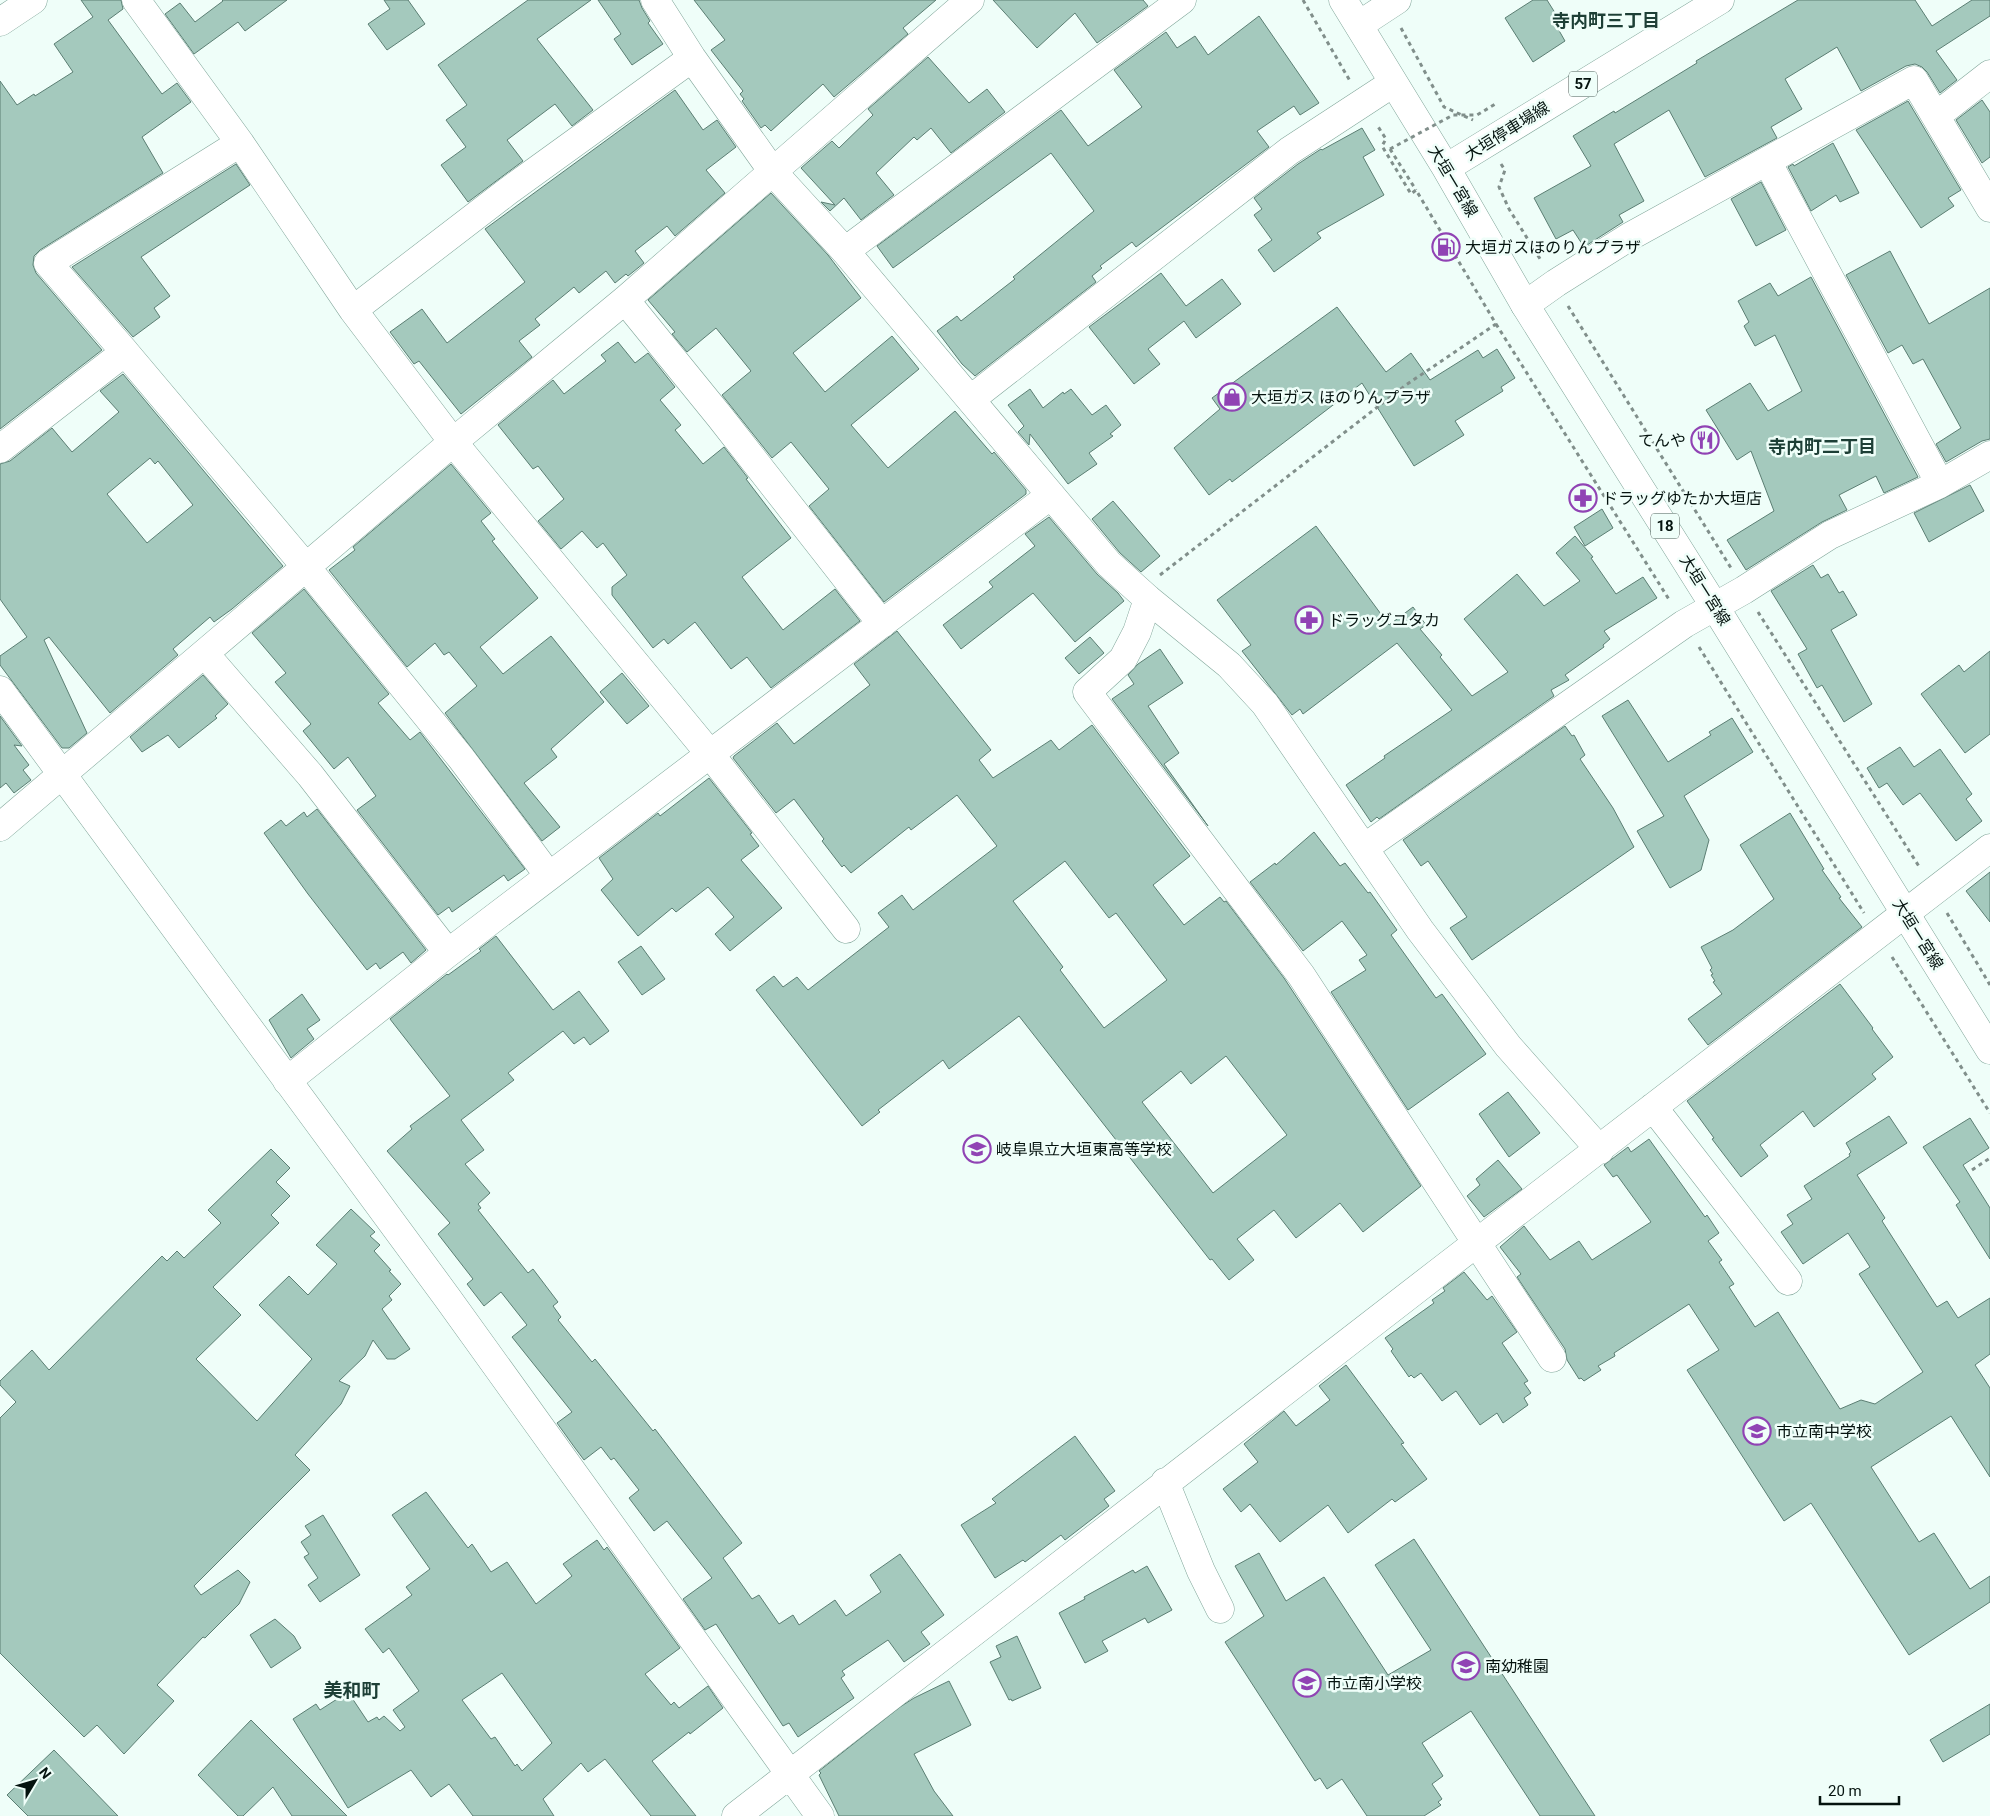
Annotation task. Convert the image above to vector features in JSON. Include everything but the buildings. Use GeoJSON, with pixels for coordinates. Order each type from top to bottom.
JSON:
{"type":"FeatureCollection","features":[{"type":"Feature","properties":{"kind":"street"},"geometry":{"type":"LineString","coordinates":[[0,22],[33,0]]}},
{"type":"Feature","properties":{"kind":"street"},"geometry":{"type":"LineString","coordinates":[[136,0],[240,143],[353,310],[453,442],[710,754],[846,929]]}},
{"type":"Feature","properties":{"kind":"street"},"geometry":{"type":"LineString","coordinates":[[655,0],[692,58],[773,172],[845,251],[1109,564],[1148,599],[1229,665],[1265,704],[1420,930],[1508,1046],[1600,1150]]}},
{"type":"Feature","properties":{"kind":"street"},"geometry":{"type":"LineString","coordinates":[[0,827],[453,442],[625,300],[970,0]]}},
{"type":"Feature","properties":{"kind":"street"},"geometry":{"type":"LineString","coordinates":[[845,251],[1182,0]]}},
{"type":"Feature","properties":{"kind":"street","name":"大垣一宮線"},"geometry":{"type":"LineString","coordinates":[[1344,0],[1446,168],[1525,304],[1906,914],[1985,1033]]}},
{"type":"Feature","properties":{"kind":"street","name":"大垣停車場線"},"geometry":{"type":"LineString","coordinates":[[1446,168],[1720,0]]}},
{"type":"Feature","properties":{"kind":"street"},"geometry":{"type":"LineString","coordinates":[[1359,25],[1393,3]]}},
{"type":"Feature","properties":{"kind":"street"},"geometry":{"type":"LineString","coordinates":[[353,310],[508,191],[692,58]]}},
{"type":"Feature","properties":{"kind":"street"},"geometry":{"type":"LineString","coordinates":[[1936,116],[1990,74]]}},
{"type":"Feature","properties":{"kind":"street"},"geometry":{"type":"LineString","coordinates":[[1525,304],[1556,282],[1629,237],[1914,80],[1990,208]]}},
{"type":"Feature","properties":{"kind":"street"},"geometry":{"type":"LineString","coordinates":[[971,399],[1289,151],[1393,83]]}},
{"type":"Feature","properties":{"kind":"street"},"geometry":{"type":"LineString","coordinates":[[240,143],[48,263],[306,567],[461,758],[549,876]]}},
{"type":"Feature","properties":{"kind":"street"},"geometry":{"type":"LineString","coordinates":[[1768,161],[1940,484]]}},
{"type":"Feature","properties":{"kind":"street"},"geometry":{"type":"LineString","coordinates":[[625,300],[720,417],[882,624]]}},
{"type":"Feature","properties":{"kind":"street"},"geometry":{"type":"LineString","coordinates":[[0,449],[125,352]]}},
{"type":"Feature","properties":{"kind":"street"},"geometry":{"type":"LineString","coordinates":[[1364,848],[1684,624],[1744,590],[1830,535],[1940,484],[1990,456]]}},
{"type":"Feature","properties":{"kind":"street"},"geometry":{"type":"LineString","coordinates":[[287,1082],[448,952],[1052,495]]}},
{"type":"Feature","properties":{"kind":"street"},"geometry":{"type":"LineString","coordinates":[[1148,599],[1137,632],[1123,659],[1087,692],[1301,975],[1476,1245],[1552,1358]]}},
{"type":"Feature","properties":{"kind":"street"},"geometry":{"type":"LineString","coordinates":[[205,654],[310,775],[448,952]]}},
{"type":"Feature","properties":{"kind":"street"},"geometry":{"type":"LineString","coordinates":[[0,690],[446,1296],[820,1816]]}},
{"type":"Feature","properties":{"kind":"street"},"geometry":{"type":"LineString","coordinates":[[736,1816],[1165,1482],[1600,1150],[1653,1107],[1990,848]]}},
{"type":"Feature","properties":{"kind":"street"},"geometry":{"type":"LineString","coordinates":[[1653,1107],[1788,1281]]}},
{"type":"Feature","properties":{"kind":"street"},"geometry":{"type":"LineString","coordinates":[[1165,1482],[1201,1572],[1220,1609]]}},
{"type":"Feature","properties":{"kind":"path"},"geometry":{"type":"LineString","coordinates":[[1303,0],[1362,102],[1386,139],[1382,146],[1391,162],[1411,194],[1416,190]]}},
{"type":"Feature","properties":{"kind":"path"},"geometry":{"type":"LineString","coordinates":[[1393,3],[1444,107],[1476,121]]}},
{"type":"Feature","properties":{"kind":"path"},"geometry":{"type":"LineString","coordinates":[[1148,599],[1149,588],[1164,570],[1406,385],[1496,324],[1390,149],[1453,114],[1478,115],[1497,102]]}},
{"type":"Feature","properties":{"kind":"path"},"geometry":{"type":"LineString","coordinates":[[1500,161],[1505,170],[1499,187],[1509,209],[1556,282],[1569,309],[1744,590],[1922,871]]}},
{"type":"Feature","properties":{"kind":"path"},"geometry":{"type":"LineString","coordinates":[[1943,906],[1990,985]]}},
{"type":"Feature","properties":{"kind":"path"},"geometry":{"type":"LineString","coordinates":[[1889,953],[1990,1113]]}},
{"type":"Feature","properties":{"kind":"path"},"geometry":{"type":"LineString","coordinates":[[1972,1170],[1990,1159]]}},
{"type":"Feature","properties":{"kind":"place","name":"大垣ガスほのりんプラザ"},"geometry":{"type":"Point","coordinates":[1446,247]}},
{"type":"Feature","properties":{"kind":"place","name":"大垣ガス ほのりんプラザ"},"geometry":{"type":"Point","coordinates":[1232,397]}},
{"type":"Feature","properties":{"kind":"place","name":"てんや"},"geometry":{"type":"Point","coordinates":[1705,440]}},
{"type":"Feature","properties":{"kind":"place","name":"ドラッグゆたか大垣店"},"geometry":{"type":"Point","coordinates":[1583,498]}},
{"type":"Feature","properties":{"kind":"place","name":"ドラッグユタカ"},"geometry":{"type":"Point","coordinates":[1309,620]}},
{"type":"Feature","properties":{"kind":"place","name":"岐阜県立大垣東高等学校"},"geometry":{"type":"Point","coordinates":[977,1149]}},
{"type":"Feature","properties":{"kind":"place","name":"市立南中学校"},"geometry":{"type":"Point","coordinates":[1757,1431]}},
{"type":"Feature","properties":{"kind":"place","name":"南幼稚園"},"geometry":{"type":"Point","coordinates":[1466,1666]}},
{"type":"Feature","properties":{"kind":"place","name":"市立南小学校"},"geometry":{"type":"Point","coordinates":[1307,1683]}},
{"type":"Feature","properties":{"kind":"district","name":"寺内町三丁目"},"geometry":{"type":"Point","coordinates":[1606,20]}},
{"type":"Feature","properties":{"kind":"district","name":"寺内町二丁目"},"geometry":{"type":"Point","coordinates":[1822,446]}},
{"type":"Feature","properties":{"kind":"district","name":"美和町"},"geometry":{"type":"Point","coordinates":[352,1690]}}]}
